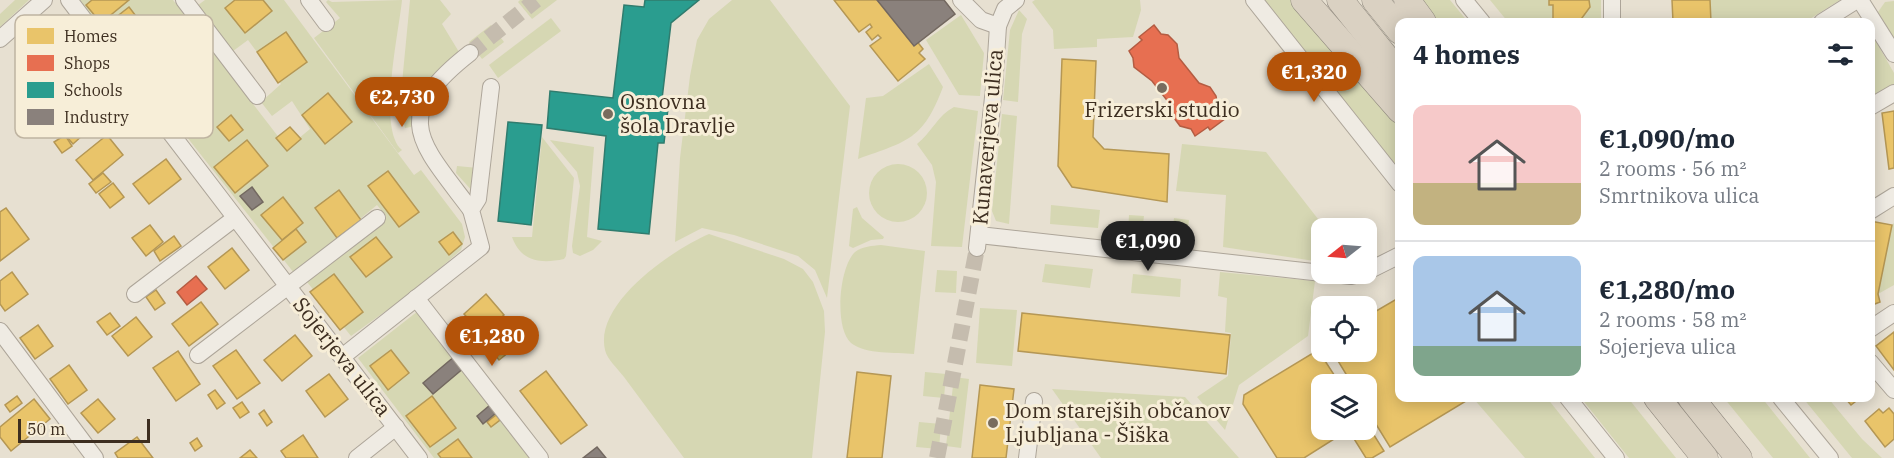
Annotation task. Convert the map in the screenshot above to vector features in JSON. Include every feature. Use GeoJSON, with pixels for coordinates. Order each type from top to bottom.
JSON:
{"type":"FeatureCollection","features":[{"type":"Feature","properties":{"kind":"highway"},"geometry":{"type":"LineString","coordinates":[[1304,0],[1395,104]]}},
{"type":"Feature","properties":{"kind":"highway"},"geometry":{"type":"LineString","coordinates":[[1340,0],[1395,69]]}},
{"type":"Feature","properties":{"kind":"highway"},"geometry":{"type":"LineString","coordinates":[[1375,0],[1395,25]]}},
{"type":"Feature","properties":{"kind":"highway"},"geometry":{"type":"LineString","coordinates":[[1407,0],[1420,18]]}},
{"type":"Feature","properties":{"kind":"highway"},"geometry":{"type":"LineString","coordinates":[[1660,402],[1705,458]]}},
{"type":"Feature","properties":{"kind":"highway"},"geometry":{"type":"LineString","coordinates":[[1694,402],[1739,458]]}},
{"type":"Feature","properties":{"kind":"street"},"geometry":{"type":"LineString","coordinates":[[27,15],[44,0]]}},
{"type":"Feature","properties":{"kind":"street","name":"Sojerjeva ulica"},"geometry":{"type":"LineString","coordinates":[[69,0],[80,15]]}},
{"type":"Feature","properties":{"kind":"street"},"geometry":{"type":"LineString","coordinates":[[184,0],[195,15]]}},
{"type":"Feature","properties":{"kind":"street"},"geometry":{"type":"LineString","coordinates":[[309,0],[326,23]]}},
{"type":"Feature","properties":{"kind":"street","name":"Kunaverjeva ulica"},"geometry":{"type":"LineString","coordinates":[[961,0],[981,20],[998,26]]}},
{"type":"Feature","properties":{"kind":"street","name":"Kunaverjeva ulica"},"geometry":{"type":"LineString","coordinates":[[1016,0],[1005,9],[998,26],[978,241],[1311,272]]}},
{"type":"Feature","properties":{"kind":"street"},"geometry":{"type":"LineString","coordinates":[[1254,0],[1395,178]]}},
{"type":"Feature","properties":{"kind":"street"},"geometry":{"type":"LineString","coordinates":[[1464,0],[1479,18]]}},
{"type":"Feature","properties":{"kind":"street"},"geometry":{"type":"LineString","coordinates":[[1612,0],[1612,18]]}},
{"type":"Feature","properties":{"kind":"street"},"geometry":{"type":"LineString","coordinates":[[1829,18],[1859,0],[1871,18]]}},
{"type":"Feature","properties":{"kind":"street"},"geometry":{"type":"LineString","coordinates":[[1875,25],[1894,54]]}},
{"type":"Feature","properties":{"kind":"street"},"geometry":{"type":"LineString","coordinates":[[0,39],[15,26]]}},
{"type":"Feature","properties":{"kind":"street"},"geometry":{"type":"LineString","coordinates":[[213,38],[257,96]]}},
{"type":"Feature","properties":{"kind":"street"},"geometry":{"type":"LineString","coordinates":[[342,357],[480,247],[471,210],[425,150],[419,134],[418,118],[423,102],[434,87],[470,53]]}},
{"type":"Feature","properties":{"kind":"street"},"geometry":{"type":"LineString","coordinates":[[471,210],[478,199],[491,87]]}},
{"type":"Feature","properties":{"kind":"street"},"geometry":{"type":"LineString","coordinates":[[1875,104],[1894,93]]}},
{"type":"Feature","properties":{"kind":"street","name":"Sojerjeva ulica"},"geometry":{"type":"LineString","coordinates":[[174,138],[419,458]]}},
{"type":"Feature","properties":{"kind":"street"},"geometry":{"type":"LineString","coordinates":[[1875,207],[1894,196]]}},
{"type":"Feature","properties":{"kind":"street"},"geometry":{"type":"LineString","coordinates":[[135,294],[235,218]]}},
{"type":"Feature","properties":{"kind":"street","name":"Sojerjeva ulica"},"geometry":{"type":"LineString","coordinates":[[198,355],[376,218]]}},
{"type":"Feature","properties":{"kind":"street"},"geometry":{"type":"LineString","coordinates":[[1377,267],[1395,258]]}},
{"type":"Feature","properties":{"kind":"street"},"geometry":{"type":"LineString","coordinates":[[416,298],[540,458]]}},
{"type":"Feature","properties":{"kind":"street"},"geometry":{"type":"LineString","coordinates":[[1875,326],[1894,313]]}},
{"type":"Feature","properties":{"kind":"street"},"geometry":{"type":"LineString","coordinates":[[0,331],[95,458]]}},
{"type":"Feature","properties":{"kind":"street"},"geometry":{"type":"LineString","coordinates":[[1875,368],[1894,390]]}},
{"type":"Feature","properties":{"kind":"street"},"geometry":{"type":"LineString","coordinates":[[1027,458],[1034,401]]}},
{"type":"Feature","properties":{"kind":"street"},"geometry":{"type":"LineString","coordinates":[[1571,402],[1616,458]]}},
{"type":"Feature","properties":{"kind":"street"},"geometry":{"type":"LineString","coordinates":[[1784,402],[1830,458]]}},
{"type":"Feature","properties":{"kind":"street","name":"Sojerjeva ulica"},"geometry":{"type":"LineString","coordinates":[[357,458],[396,428]]}},
{"type":"Feature","properties":{"kind":"green space"},"geometry":{"type":"Polygon","coordinates":[[[15,0],[29,0],[0,27],[0,14],[15,0]]]}},
{"type":"Feature","properties":{"kind":"green space"},"geometry":{"type":"Polygon","coordinates":[[[79,0],[173,0],[185,15],[91,15],[79,0]]]}},
{"type":"Feature","properties":{"kind":"green space"},"geometry":{"type":"Polygon","coordinates":[[[205,0],[284,0],[414,175],[421,170],[462,224],[465,237],[461,250],[415,290],[351,336],[307,282],[386,216],[377,205],[294,273],[188,138],[213,138],[213,52],[287,148],[310,129],[292,101],[272,116],[261,102],[281,84],[248,40],[229,54],[213,33],[213,15],[199,15],[194,8],[205,0]]]}},
{"type":"Feature","properties":{"kind":"green space"},"geometry":{"type":"Polygon","coordinates":[[[328,0],[332,2],[402,0],[390,102],[395,139],[402,150],[398,153],[314,38],[340,18],[326,2],[328,0]]]}},
{"type":"Feature","properties":{"kind":"green space"},"geometry":{"type":"Polygon","coordinates":[[[410,0],[440,0],[451,14],[442,24],[459,52],[418,96],[414,104],[411,127],[405,128],[400,104],[410,0]]]}},
{"type":"Feature","properties":{"kind":"green space"},"geometry":{"type":"Polygon","coordinates":[[[520,0],[557,0],[532,19],[518,2],[520,0]]]}},
{"type":"Feature","properties":{"kind":"green space"},"geometry":{"type":"Polygon","coordinates":[[[732,0],[770,0],[850,106],[827,298],[815,270],[798,256],[734,235],[702,228],[675,242],[680,158],[697,40],[709,19],[732,0]]]}},
{"type":"Feature","properties":{"kind":"green space"},"geometry":{"type":"Polygon","coordinates":[[[1035,0],[1140,0],[1141,10],[1133,37],[1097,39],[1097,47],[1054,49],[1053,30],[1032,2],[1035,0]]]}},
{"type":"Feature","properties":{"kind":"green space"},"geometry":{"type":"Polygon","coordinates":[[[1261,0],[1291,0],[1395,119],[1395,169],[1261,0]]]}},
{"type":"Feature","properties":{"kind":"green space"},"geometry":{"type":"Polygon","coordinates":[[[1421,0],[1450,0],[1465,18],[1434,18],[1421,0]]]}},
{"type":"Feature","properties":{"kind":"green space"},"geometry":{"type":"Polygon","coordinates":[[[1490,0],[1549,0],[1549,5],[1553,5],[1553,18],[1505,18],[1490,0]]]}},
{"type":"Feature","properties":{"kind":"green space"},"geometry":{"type":"Polygon","coordinates":[[[1589,0],[1601,0],[1601,18],[1582,18],[1590,7],[1589,0]]]}},
{"type":"Feature","properties":{"kind":"green space"},"geometry":{"type":"Polygon","coordinates":[[[1710,0],[1840,0],[1811,18],[1711,18],[1710,0]]]}},
{"type":"Feature","properties":{"kind":"green space"},"geometry":{"type":"Polygon","coordinates":[[[1894,1],[1894,39],[1878,12],[1885,2],[1894,1]]]}},
{"type":"Feature","properties":{"kind":"green space"},"geometry":{"type":"Polygon","coordinates":[[[1019,10],[1027,19],[1022,34],[1018,102],[1003,100],[1010,30],[1019,10]]]}},
{"type":"Feature","properties":{"kind":"green space"},"geometry":{"type":"Polygon","coordinates":[[[961,15],[984,53],[980,96],[959,95],[926,40],[961,15]]]}},
{"type":"Feature","properties":{"kind":"green space"},"geometry":{"type":"Polygon","coordinates":[[[551,18],[561,31],[498,78],[489,65],[551,18]]]}},
{"type":"Feature","properties":{"kind":"green space"},"geometry":{"type":"Polygon","coordinates":[[[491,25],[504,42],[482,59],[469,42],[491,25]]]}},
{"type":"Feature","properties":{"kind":"green space"},"geometry":{"type":"Polygon","coordinates":[[[1875,40],[1894,73],[1894,86],[1875,96],[1875,40]]]}},
{"type":"Feature","properties":{"kind":"green space"},"geometry":{"type":"Polygon","coordinates":[[[929,64],[943,87],[928,118],[912,136],[902,142],[858,159],[866,98],[883,96],[929,64]]]}},
{"type":"Feature","properties":{"kind":"green space"},"geometry":{"type":"Polygon","coordinates":[[[954,107],[978,111],[962,247],[931,246],[936,182],[932,165],[917,144],[948,110],[954,107]]]}},
{"type":"Feature","properties":{"kind":"green space"},"geometry":{"type":"Polygon","coordinates":[[[1002,114],[1017,116],[1009,224],[996,221],[992,211],[1002,114]]]}},
{"type":"Feature","properties":{"kind":"green space"},"geometry":{"type":"Polygon","coordinates":[[[542,137],[574,178],[566,256],[564,259],[547,261],[526,256],[512,237],[532,237],[542,137]]]}},
{"type":"Feature","properties":{"kind":"green space"},"geometry":{"type":"Polygon","coordinates":[[[550,140],[594,147],[587,237],[602,241],[593,250],[580,256],[573,253],[572,246],[580,186],[577,172],[550,140]]]}},
{"type":"Feature","properties":{"kind":"green space"},"geometry":{"type":"Polygon","coordinates":[[[1182,144],[1266,152],[1317,218],[1311,218],[1311,260],[1223,247],[1226,195],[1176,191],[1182,144]]]}},
{"type":"Feature","properties":{"kind":"green space"},"geometry":{"type":"Polygon","coordinates":[[[898,164],[914,169],[922,177],[927,193],[922,209],[914,217],[898,222],[882,217],[874,209],[869,193],[874,177],[882,169],[898,164]]]}},
{"type":"Feature","properties":{"kind":"green space"},"geometry":{"type":"Polygon","coordinates":[[[457,166],[478,168],[474,193],[456,173],[457,166]]]}},
{"type":"Feature","properties":{"kind":"green space"},"geometry":{"type":"Polygon","coordinates":[[[1051,205],[1100,210],[1098,228],[1050,224],[1051,205]]]}},
{"type":"Feature","properties":{"kind":"green space"},"geometry":{"type":"Polygon","coordinates":[[[857,207],[862,218],[884,237],[883,239],[871,240],[853,248],[849,246],[853,209],[857,207]]]}},
{"type":"Feature","properties":{"kind":"green space"},"geometry":{"type":"Polygon","coordinates":[[[1129,215],[1144,216],[1142,233],[1128,232],[1129,215]]]}},
{"type":"Feature","properties":{"kind":"green space"},"geometry":{"type":"Polygon","coordinates":[[[1174,218],[1189,220],[1187,237],[1172,236],[1174,218]]]}},
{"type":"Feature","properties":{"kind":"green space"},"geometry":{"type":"Polygon","coordinates":[[[1894,223],[1894,285],[1878,294],[1892,225],[1894,223]]]}},
{"type":"Feature","properties":{"kind":"green space"},"geometry":{"type":"Polygon","coordinates":[[[709,234],[784,259],[803,269],[813,282],[824,311],[825,332],[812,458],[684,458],[606,353],[605,332],[611,314],[623,297],[657,265],[709,234]]]}},
{"type":"Feature","properties":{"kind":"green space"},"geometry":{"type":"Polygon","coordinates":[[[881,245],[925,251],[914,354],[873,351],[857,347],[851,343],[842,325],[841,298],[845,270],[855,252],[881,245]]]}},
{"type":"Feature","properties":{"kind":"green space"},"geometry":{"type":"Polygon","coordinates":[[[1045,264],[1093,269],[1090,288],[1042,282],[1045,264]]]}},
{"type":"Feature","properties":{"kind":"green space"},"geometry":{"type":"Polygon","coordinates":[[[937,270],[957,271],[956,293],[935,292],[937,270]]]}},
{"type":"Feature","properties":{"kind":"green space"},"geometry":{"type":"Polygon","coordinates":[[[1220,272],[1311,281],[1311,284],[1315,284],[1313,296],[1311,296],[1308,336],[1239,385],[1225,430],[1197,397],[1228,376],[1231,333],[1225,332],[1227,298],[1218,296],[1220,272]]]}},
{"type":"Feature","properties":{"kind":"green space"},"geometry":{"type":"Polygon","coordinates":[[[1133,274],[1181,279],[1180,297],[1131,293],[1133,274]]]}},
{"type":"Feature","properties":{"kind":"green space"},"geometry":{"type":"Polygon","coordinates":[[[980,308],[1017,310],[1012,366],[976,363],[980,308]]]}},
{"type":"Feature","properties":{"kind":"green space"},"geometry":{"type":"Polygon","coordinates":[[[418,311],[531,458],[434,458],[358,358],[418,311]]]}},
{"type":"Feature","properties":{"kind":"green space"},"geometry":{"type":"Polygon","coordinates":[[[925,372],[946,374],[944,398],[923,396],[925,372]]]}},
{"type":"Feature","properties":{"kind":"green space"},"geometry":{"type":"Polygon","coordinates":[[[954,377],[969,379],[961,448],[946,446],[954,377]]]}},
{"type":"Feature","properties":{"kind":"green space"},"geometry":{"type":"Polygon","coordinates":[[[1052,389],[1185,397],[1239,458],[1101,458],[1052,389]]]}},
{"type":"Feature","properties":{"kind":"green space"},"geometry":{"type":"Polygon","coordinates":[[[1476,402],[1550,402],[1595,458],[1525,458],[1476,402]]]}},
{"type":"Feature","properties":{"kind":"green space"},"geometry":{"type":"Polygon","coordinates":[[[1584,402],[1631,402],[1676,458],[1629,458],[1584,402]]]}},
{"type":"Feature","properties":{"kind":"green space"},"geometry":{"type":"Polygon","coordinates":[[[1727,402],[1765,402],[1810,458],[1773,458],[1727,402]]]}},
{"type":"Feature","properties":{"kind":"green space"},"geometry":{"type":"Polygon","coordinates":[[[1806,402],[1831,402],[1862,439],[1882,458],[1852,458],[1806,402]]]}},
{"type":"Feature","properties":{"kind":"green space"},"geometry":{"type":"Polygon","coordinates":[[[919,422],[941,424],[939,449],[916,447],[919,422]]]}},
{"type":"Feature","properties":{"kind":"building: Homes"},"geometry":{"type":"Polygon","coordinates":[[[92,0],[129,0],[111,15],[94,15],[86,5],[92,0]]]}},
{"type":"Feature","properties":{"kind":"building: Homes"},"geometry":{"type":"Polygon","coordinates":[[[235,0],[263,0],[272,11],[245,33],[225,8],[235,0]]]}},
{"type":"Feature","properties":{"kind":"building: Homes"},"geometry":{"type":"Polygon","coordinates":[[[834,0],[878,0],[881,4],[884,2],[901,22],[898,25],[908,38],[912,35],[923,49],[919,53],[925,59],[898,81],[870,46],[881,38],[878,35],[872,40],[866,32],[872,27],[870,24],[859,32],[834,0]]]}},
{"type":"Feature","properties":{"kind":"building: Homes"},"geometry":{"type":"Polygon","coordinates":[[[1549,0],[1589,0],[1590,7],[1582,18],[1553,18],[1553,5],[1549,5],[1549,0]]]}},
{"type":"Feature","properties":{"kind":"building: Homes"},"geometry":{"type":"Polygon","coordinates":[[[1672,0],[1710,0],[1711,18],[1673,18],[1672,0]]]}},
{"type":"Feature","properties":{"kind":"building: Homes"},"geometry":{"type":"Polygon","coordinates":[[[129,7],[135,15],[119,15],[129,7]]]}},
{"type":"Feature","properties":{"kind":"building: Homes"},"geometry":{"type":"Polygon","coordinates":[[[286,32],[307,62],[278,83],[257,52],[286,32]]]}},
{"type":"Feature","properties":{"kind":"building: Homes"},"geometry":{"type":"Polygon","coordinates":[[[1062,59],[1096,61],[1093,137],[1104,149],[1169,154],[1167,202],[1072,187],[1058,166],[1062,59]]]}},
{"type":"Feature","properties":{"kind":"building: Homes"},"geometry":{"type":"Polygon","coordinates":[[[328,93],[352,122],[325,144],[302,115],[328,93]]]}},
{"type":"Feature","properties":{"kind":"building: Homes"},"geometry":{"type":"Polygon","coordinates":[[[1894,111],[1894,168],[1889,169],[1882,113],[1894,111]]]}},
{"type":"Feature","properties":{"kind":"building: Homes"},"geometry":{"type":"Polygon","coordinates":[[[231,115],[243,130],[229,141],[217,127],[231,115]]]}},
{"type":"Feature","properties":{"kind":"building: Homes"},"geometry":{"type":"Polygon","coordinates":[[[290,127],[301,139],[287,151],[276,138],[290,127]]]}},
{"type":"Feature","properties":{"kind":"building: Homes"},"geometry":{"type":"Polygon","coordinates":[[[60,138],[67,138],[72,146],[62,153],[54,142],[60,138]]]}},
{"type":"Feature","properties":{"kind":"building: Homes"},"geometry":{"type":"Polygon","coordinates":[[[68,138],[80,138],[73,144],[68,138]]]}},
{"type":"Feature","properties":{"kind":"building: Homes"},"geometry":{"type":"Polygon","coordinates":[[[103,138],[109,138],[123,155],[93,180],[76,160],[103,138]]]}},
{"type":"Feature","properties":{"kind":"building: Homes"},"geometry":{"type":"Polygon","coordinates":[[[247,140],[268,166],[235,193],[214,167],[247,140]]]}},
{"type":"Feature","properties":{"kind":"building: Homes"},"geometry":{"type":"Polygon","coordinates":[[[166,159],[181,179],[149,204],[133,184],[166,159]]]}},
{"type":"Feature","properties":{"kind":"building: Homes"},"geometry":{"type":"Polygon","coordinates":[[[388,171],[419,212],[399,227],[368,186],[388,171]]]}},
{"type":"Feature","properties":{"kind":"building: Homes"},"geometry":{"type":"Polygon","coordinates":[[[103,173],[111,182],[96,193],[89,184],[103,173]]]}},
{"type":"Feature","properties":{"kind":"building: Homes"},"geometry":{"type":"Polygon","coordinates":[[[113,183],[124,197],[110,208],[99,194],[113,183]]]}},
{"type":"Feature","properties":{"kind":"building: Homes"},"geometry":{"type":"Polygon","coordinates":[[[339,190],[361,220],[337,238],[315,208],[339,190]]]}},
{"type":"Feature","properties":{"kind":"building: Homes"},"geometry":{"type":"Polygon","coordinates":[[[283,197],[303,223],[282,240],[261,215],[283,197]]]}},
{"type":"Feature","properties":{"kind":"building: Homes"},"geometry":{"type":"Polygon","coordinates":[[[6,208],[29,239],[0,261],[0,212],[6,208]]]}},
{"type":"Feature","properties":{"kind":"building: Homes"},"geometry":{"type":"Polygon","coordinates":[[[1875,222],[1892,225],[1878,294],[1880,302],[1875,304],[1875,222]]]}},
{"type":"Feature","properties":{"kind":"building: Homes"},"geometry":{"type":"Polygon","coordinates":[[[150,225],[163,242],[146,256],[132,238],[150,225]]]}},
{"type":"Feature","properties":{"kind":"building: Homes"},"geometry":{"type":"Polygon","coordinates":[[[296,229],[306,242],[283,260],[273,248],[296,229]]]}},
{"type":"Feature","properties":{"kind":"building: Homes"},"geometry":{"type":"Polygon","coordinates":[[[453,232],[462,244],[449,255],[439,242],[453,232]]]}},
{"type":"Feature","properties":{"kind":"building: Homes"},"geometry":{"type":"Polygon","coordinates":[[[174,236],[181,246],[160,261],[154,251],[174,236]]]}},
{"type":"Feature","properties":{"kind":"building: Homes"},"geometry":{"type":"Polygon","coordinates":[[[376,237],[392,257],[366,277],[350,257],[376,237]]]}},
{"type":"Feature","properties":{"kind":"building: Homes"},"geometry":{"type":"Polygon","coordinates":[[[232,248],[249,270],[225,289],[208,267],[232,248]]]}},
{"type":"Feature","properties":{"kind":"building: Homes"},"geometry":{"type":"Polygon","coordinates":[[[12,272],[28,294],[5,311],[0,304],[0,281],[12,272]]]}},
{"type":"Feature","properties":{"kind":"building: Homes"},"geometry":{"type":"Polygon","coordinates":[[[334,274],[363,312],[340,330],[310,292],[334,274]]]}},
{"type":"Feature","properties":{"kind":"building: Homes"},"geometry":{"type":"Polygon","coordinates":[[[156,290],[165,303],[155,310],[146,297],[156,290]]]}},
{"type":"Feature","properties":{"kind":"building: Homes"},"geometry":{"type":"Polygon","coordinates":[[[486,294],[504,315],[482,334],[464,314],[486,294]]]}},
{"type":"Feature","properties":{"kind":"building: Homes"},"geometry":{"type":"Polygon","coordinates":[[[1395,300],[1395,402],[1464,402],[1390,447],[1377,426],[1377,374],[1346,374],[1339,362],[1377,362],[1377,311],[1395,300]]]}},
{"type":"Feature","properties":{"kind":"building: Homes"},"geometry":{"type":"Polygon","coordinates":[[[201,302],[218,324],[189,346],[172,324],[201,302]]]}},
{"type":"Feature","properties":{"kind":"building: Homes"},"geometry":{"type":"Polygon","coordinates":[[[110,313],[120,326],[107,335],[97,322],[110,313]]]}},
{"type":"Feature","properties":{"kind":"building: Homes"},"geometry":{"type":"Polygon","coordinates":[[[1022,313],[1230,335],[1226,374],[1018,351],[1022,313]]]}},
{"type":"Feature","properties":{"kind":"building: Homes"},"geometry":{"type":"Polygon","coordinates":[[[136,317],[152,337],[128,356],[112,336],[136,317]]]}},
{"type":"Feature","properties":{"kind":"building: Homes"},"geometry":{"type":"Polygon","coordinates":[[[505,318],[523,341],[499,360],[481,337],[505,318]]]}},
{"type":"Feature","properties":{"kind":"building: Homes"},"geometry":{"type":"Polygon","coordinates":[[[38,325],[53,346],[35,359],[20,338],[38,325]]]}},
{"type":"Feature","properties":{"kind":"building: Homes"},"geometry":{"type":"Polygon","coordinates":[[[1894,332],[1894,370],[1876,346],[1894,332]]]}},
{"type":"Feature","properties":{"kind":"building: Homes"},"geometry":{"type":"Polygon","coordinates":[[[295,335],[312,356],[282,381],[264,360],[295,335]]]}},
{"type":"Feature","properties":{"kind":"building: Homes"},"geometry":{"type":"Polygon","coordinates":[[[236,350],[260,383],[237,399],[213,366],[236,350]]]}},
{"type":"Feature","properties":{"kind":"building: Homes"},"geometry":{"type":"Polygon","coordinates":[[[391,350],[409,373],[388,390],[370,366],[391,350]]]}},
{"type":"Feature","properties":{"kind":"building: Homes"},"geometry":{"type":"Polygon","coordinates":[[[178,351],[200,384],[176,401],[153,368],[178,351]]]}},
{"type":"Feature","properties":{"kind":"building: Homes"},"geometry":{"type":"Polygon","coordinates":[[[1311,354],[1311,362],[1326,362],[1334,374],[1311,374],[1311,440],[1333,440],[1304,458],[1277,458],[1243,404],[1244,395],[1311,354]]]}},
{"type":"Feature","properties":{"kind":"building: Homes"},"geometry":{"type":"Polygon","coordinates":[[[69,365],[87,390],[68,404],[50,379],[69,365]]]}},
{"type":"Feature","properties":{"kind":"building: Homes"},"geometry":{"type":"Polygon","coordinates":[[[546,371],[587,425],[561,444],[520,391],[546,371]]]}},
{"type":"Feature","properties":{"kind":"building: Homes"},"geometry":{"type":"Polygon","coordinates":[[[857,372],[891,376],[882,458],[847,458],[857,372]]]}},
{"type":"Feature","properties":{"kind":"building: Homes"},"geometry":{"type":"Polygon","coordinates":[[[329,374],[348,399],[325,417],[306,391],[329,374]]]}},
{"type":"Feature","properties":{"kind":"building: Homes","name":"Dom starejših občanov Ljubljana - Šiška"},"geometry":{"type":"Polygon","coordinates":[[[980,385],[1014,389],[1006,458],[972,458],[980,385]]]}},
{"type":"Feature","properties":{"kind":"building: Homes"},"geometry":{"type":"Polygon","coordinates":[[[215,390],[225,403],[217,409],[208,395],[215,390]]]}},
{"type":"Feature","properties":{"kind":"building: Homes"},"geometry":{"type":"Polygon","coordinates":[[[17,396],[22,403],[10,412],[5,405],[17,396]]]}},
{"type":"Feature","properties":{"kind":"building: Homes"},"geometry":{"type":"Polygon","coordinates":[[[432,396],[456,428],[430,447],[406,416],[432,396]]]}},
{"type":"Feature","properties":{"kind":"building: Homes"},"geometry":{"type":"Polygon","coordinates":[[[34,399],[50,419],[11,451],[0,437],[0,427],[34,399]]]}},
{"type":"Feature","properties":{"kind":"building: Homes"},"geometry":{"type":"Polygon","coordinates":[[[98,399],[115,419],[98,433],[81,413],[98,399]]]}},
{"type":"Feature","properties":{"kind":"building: Homes"},"geometry":{"type":"Polygon","coordinates":[[[242,402],[249,412],[240,418],[233,408],[242,402]]]}},
{"type":"Feature","properties":{"kind":"building: Homes"},"geometry":{"type":"Polygon","coordinates":[[[1889,408],[1894,414],[1894,439],[1885,447],[1865,421],[1879,409],[1883,413],[1889,408]]]}},
{"type":"Feature","properties":{"kind":"building: Homes"},"geometry":{"type":"Polygon","coordinates":[[[264,410],[272,422],[267,426],[259,414],[264,410]]]}},
{"type":"Feature","properties":{"kind":"building: Homes"},"geometry":{"type":"Polygon","coordinates":[[[496,415],[500,420],[491,427],[487,422],[496,415]]]}},
{"type":"Feature","properties":{"kind":"building: Homes"},"geometry":{"type":"Polygon","coordinates":[[[303,435],[318,458],[286,458],[281,451],[303,435]]]}},
{"type":"Feature","properties":{"kind":"building: Homes"},"geometry":{"type":"Polygon","coordinates":[[[137,437],[153,458],[118,458],[115,453],[137,437]]]}},
{"type":"Feature","properties":{"kind":"building: Homes"},"geometry":{"type":"Polygon","coordinates":[[[197,438],[202,446],[195,451],[190,443],[197,438]]]}},
{"type":"Feature","properties":{"kind":"building: Homes"},"geometry":{"type":"Polygon","coordinates":[[[458,439],[472,458],[441,458],[438,454],[458,439]]]}},
{"type":"Feature","properties":{"kind":"building: Homes"},"geometry":{"type":"Polygon","coordinates":[[[1355,440],[1377,440],[1384,451],[1372,458],[1366,458],[1355,440]]]}},
{"type":"Feature","properties":{"kind":"building: Homes"},"geometry":{"type":"Polygon","coordinates":[[[250,450],[257,458],[240,458],[250,450]]]}},
{"type":"Feature","properties":{"kind":"building: Shops"},"geometry":{"type":"Polygon","coordinates":[[[1154,25],[1161,34],[1168,35],[1177,44],[1179,58],[1199,83],[1210,87],[1216,96],[1218,108],[1226,118],[1210,130],[1208,127],[1195,136],[1191,129],[1180,126],[1174,118],[1173,108],[1152,81],[1134,67],[1129,51],[1142,40],[1139,37],[1154,25]]]}},
{"type":"Feature","properties":{"kind":"building: Shops"},"geometry":{"type":"Polygon","coordinates":[[[196,276],[207,289],[187,305],[177,292],[196,276]]]}},
{"type":"Feature","properties":{"kind":"building: Schools","name":"Osnovna šola Dravlje"},"geometry":{"type":"Polygon","coordinates":[[[645,0],[699,0],[671,23],[662,99],[669,100],[664,143],[658,143],[649,234],[598,229],[606,136],[547,128],[550,91],[613,98],[624,5],[644,7],[645,0]]]}},
{"type":"Feature","properties":{"kind":"building: Schools"},"geometry":{"type":"Polygon","coordinates":[[[508,122],[542,125],[531,225],[498,221],[508,122]]]}},
{"type":"Feature","properties":{"kind":"building: Industry"},"geometry":{"type":"Polygon","coordinates":[[[877,0],[944,0],[955,14],[914,46],[877,0]]]}},
{"type":"Feature","properties":{"kind":"building: Industry"},"geometry":{"type":"Polygon","coordinates":[[[252,187],[263,202],[252,210],[240,196],[252,187]]]}},
{"type":"Feature","properties":{"kind":"building: Industry"},"geometry":{"type":"Polygon","coordinates":[[[455,356],[465,367],[433,394],[423,383],[455,356]]]}},
{"type":"Feature","properties":{"kind":"building: Industry"},"geometry":{"type":"Polygon","coordinates":[[[490,405],[496,413],[483,424],[477,416],[490,405]]]}},
{"type":"Feature","properties":{"kind":"building: Industry"},"geometry":{"type":"Polygon","coordinates":[[[597,447],[606,458],[583,458],[597,447]]]}},
{"type":"Feature","properties":{"kind":"tunnel"},"geometry":{"type":"LineString","coordinates":[[470,53],[536,0]]}},
{"type":"Feature","properties":{"kind":"tunnel"},"geometry":{"type":"LineString","coordinates":[[937,458],[977,248]]}},
{"type":"Feature","properties":{"kind":"place","name":"Frizerski studio"},"geometry":{"type":"Point","coordinates":[1162,88]}},
{"type":"Feature","properties":{"kind":"place","name":"Osnovna šola Dravlje"},"geometry":{"type":"Point","coordinates":[608,114]}},
{"type":"Feature","properties":{"kind":"place","name":"Dom starejših občanov Ljubljana - Šiška"},"geometry":{"type":"Point","coordinates":[993,423]}}]}
